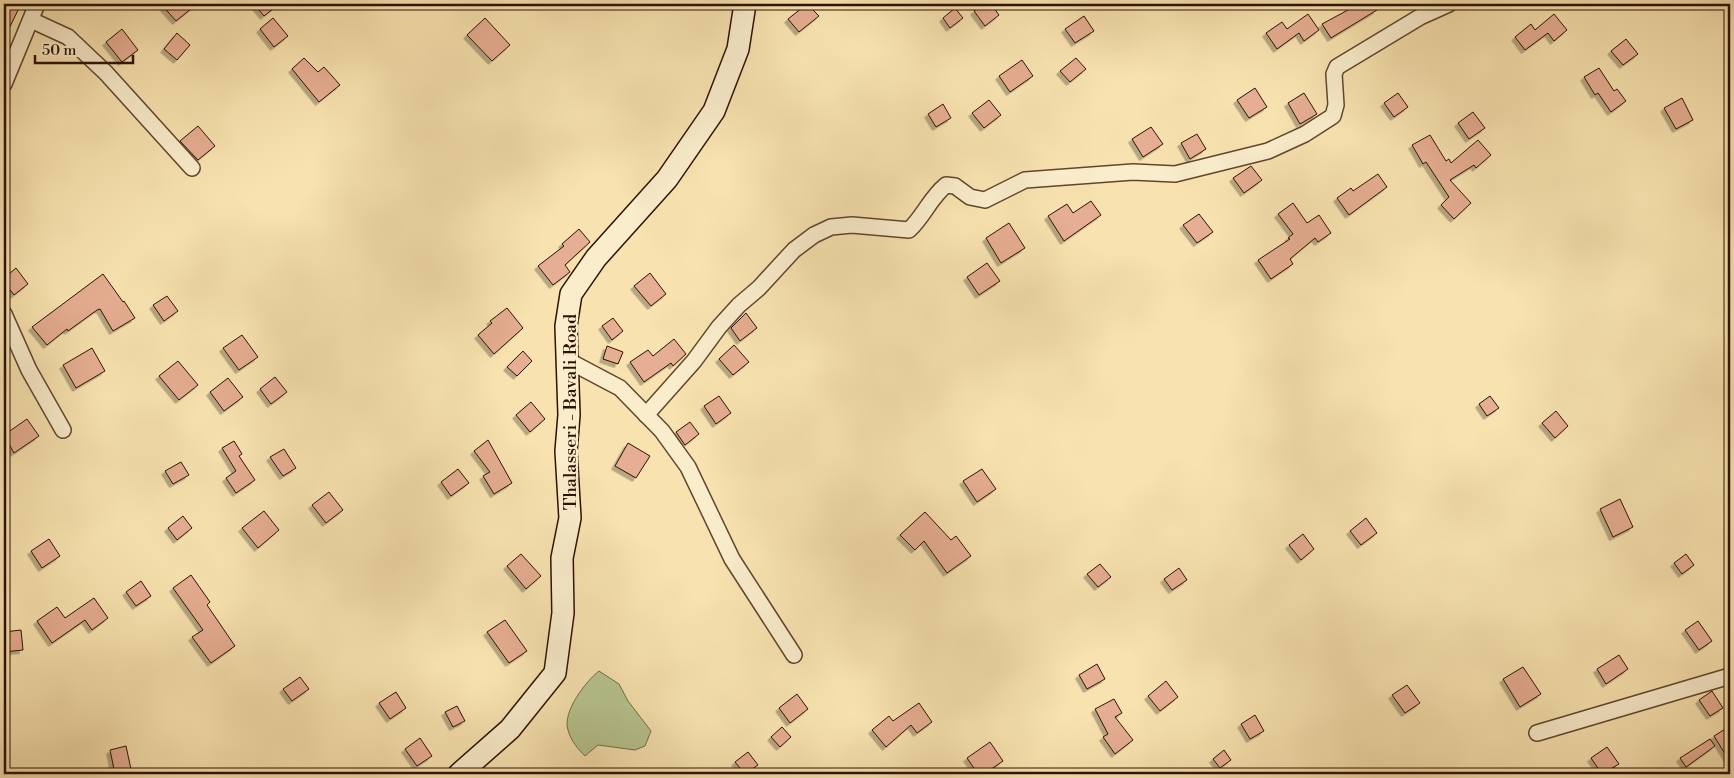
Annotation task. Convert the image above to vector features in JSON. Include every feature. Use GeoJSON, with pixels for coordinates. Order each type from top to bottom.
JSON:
{"type":"FeatureCollection","features":[{"type":"Feature","properties":{"kind":"main road","name":"Thalasseri - Bavali Road"},"geometry":{"type":"LineString","coordinates":[[459,774],[510,729],[554,673],[563,613],[562,558],[570,518],[566,452],[569,415],[566,326],[571,294],[596,258],[667,179],[714,111],[738,49],[745,4]]}},
{"type":"Feature","properties":{"kind":"street"},"geometry":{"type":"LineString","coordinates":[[4,84],[37,4]]}},
{"type":"Feature","properties":{"kind":"street"},"geometry":{"type":"LineString","coordinates":[[646,415],[694,361],[719,327],[739,305],[759,288],[794,250],[814,235],[831,227],[852,225],[909,230],[920,220],[936,193],[946,186],[955,186],[970,197],[985,200],[1025,180],[1133,172],[1175,174],[1268,151],[1305,134],[1333,116],[1336,104],[1334,74],[1337,67],[1420,17],[1449,4]]}},
{"type":"Feature","properties":{"kind":"street"},"geometry":{"type":"LineString","coordinates":[[31,20],[68,37],[106,73],[192,168]]}},
{"type":"Feature","properties":{"kind":"street"},"geometry":{"type":"LineString","coordinates":[[4,314],[29,370],[63,430]]}},
{"type":"Feature","properties":{"kind":"street"},"geometry":{"type":"LineString","coordinates":[[567,360],[620,388],[662,431],[688,467],[732,559],[794,655]]}},
{"type":"Feature","properties":{"kind":"street"},"geometry":{"type":"LineString","coordinates":[[1537,733],[1730,676]]}},
{"type":"Feature","properties":{"kind":"green space"},"geometry":{"type":"Polygon","coordinates":[[[599,671],[619,684],[628,701],[651,731],[645,746],[635,750],[598,745],[585,756],[577,748],[569,734],[568,715],[582,689],[599,671]]]}},
{"type":"Feature","properties":{"kind":"building"},"geometry":{"type":"Polygon","coordinates":[[[4,4],[21,4],[4,39],[4,4]]]}},
{"type":"Feature","properties":{"kind":"building"},"geometry":{"type":"Polygon","coordinates":[[[161,4],[197,4],[176,21],[161,4]]]}},
{"type":"Feature","properties":{"kind":"building"},"geometry":{"type":"Polygon","coordinates":[[[254,4],[279,4],[264,16],[254,4]]]}},
{"type":"Feature","properties":{"kind":"building"},"geometry":{"type":"Polygon","coordinates":[[[807,4],[819,16],[799,32],[788,19],[807,4]]]}},
{"type":"Feature","properties":{"kind":"building"},"geometry":{"type":"Polygon","coordinates":[[[985,4],[991,4],[999,15],[985,26],[974,11],[985,4]]]}},
{"type":"Feature","properties":{"kind":"building"},"geometry":{"type":"Polygon","coordinates":[[[1359,4],[1373,4],[1377,10],[1331,38],[1322,24],[1359,4]]]}},
{"type":"Feature","properties":{"kind":"building"},"geometry":{"type":"Polygon","coordinates":[[[955,8],[963,18],[950,28],[943,18],[955,8]]]}},
{"type":"Feature","properties":{"kind":"building"},"geometry":{"type":"Polygon","coordinates":[[[1308,14],[1319,30],[1304,41],[1299,33],[1277,49],[1266,33],[1282,22],[1287,29],[1308,14]]]}},
{"type":"Feature","properties":{"kind":"building"},"geometry":{"type":"Polygon","coordinates":[[[1554,14],[1567,30],[1554,41],[1548,33],[1525,50],[1515,37],[1531,24],[1535,30],[1554,14]]]}},
{"type":"Feature","properties":{"kind":"building"},"geometry":{"type":"Polygon","coordinates":[[[1084,16],[1094,31],[1075,43],[1065,29],[1084,16]]]}},
{"type":"Feature","properties":{"kind":"building"},"geometry":{"type":"Polygon","coordinates":[[[273,18],[288,36],[274,47],[260,29],[273,18]]]}},
{"type":"Feature","properties":{"kind":"building"},"geometry":{"type":"Polygon","coordinates":[[[485,18],[510,45],[492,61],[467,35],[485,18]]]}},
{"type":"Feature","properties":{"kind":"building"},"geometry":{"type":"Polygon","coordinates":[[[122,29],[138,50],[122,62],[106,42],[122,29]]]}},
{"type":"Feature","properties":{"kind":"building"},"geometry":{"type":"Polygon","coordinates":[[[177,33],[190,45],[177,60],[164,49],[177,33]]]}},
{"type":"Feature","properties":{"kind":"building"},"geometry":{"type":"Polygon","coordinates":[[[1626,39],[1638,54],[1623,65],[1611,51],[1626,39]]]}},
{"type":"Feature","properties":{"kind":"building"},"geometry":{"type":"Polygon","coordinates":[[[304,58],[318,72],[324,67],[340,85],[319,102],[292,69],[304,58]]]}},
{"type":"Feature","properties":{"kind":"building"},"geometry":{"type":"Polygon","coordinates":[[[1076,58],[1086,69],[1070,82],[1060,71],[1076,58]]]}},
{"type":"Feature","properties":{"kind":"building"},"geometry":{"type":"Polygon","coordinates":[[[1022,60],[1033,76],[1010,92],[999,76],[1022,60]]]}},
{"type":"Feature","properties":{"kind":"building"},"geometry":{"type":"Polygon","coordinates":[[[1599,68],[1614,91],[1617,89],[1626,101],[1611,112],[1598,93],[1595,95],[1584,77],[1599,68]]]}},
{"type":"Feature","properties":{"kind":"building"},"geometry":{"type":"Polygon","coordinates":[[[1255,88],[1267,107],[1249,118],[1237,100],[1255,88]]]}},
{"type":"Feature","properties":{"kind":"building"},"geometry":{"type":"Polygon","coordinates":[[[1304,93],[1317,114],[1300,124],[1288,103],[1304,93]]]}},
{"type":"Feature","properties":{"kind":"building"},"geometry":{"type":"Polygon","coordinates":[[[1398,93],[1408,107],[1394,117],[1384,103],[1398,93]]]}},
{"type":"Feature","properties":{"kind":"building"},"geometry":{"type":"Polygon","coordinates":[[[1682,98],[1693,120],[1676,129],[1664,108],[1682,98]]]}},
{"type":"Feature","properties":{"kind":"building"},"geometry":{"type":"Polygon","coordinates":[[[989,100],[1001,115],[984,128],[972,113],[989,100]]]}},
{"type":"Feature","properties":{"kind":"building"},"geometry":{"type":"Polygon","coordinates":[[[943,104],[951,118],[936,127],[928,114],[943,104]]]}},
{"type":"Feature","properties":{"kind":"building"},"geometry":{"type":"Polygon","coordinates":[[[1473,112],[1485,128],[1469,139],[1458,123],[1473,112]]]}},
{"type":"Feature","properties":{"kind":"building"},"geometry":{"type":"Polygon","coordinates":[[[198,126],[215,146],[198,160],[180,141],[198,126]]]}},
{"type":"Feature","properties":{"kind":"building"},"geometry":{"type":"Polygon","coordinates":[[[1151,127],[1163,144],[1143,157],[1132,139],[1151,127]]]}},
{"type":"Feature","properties":{"kind":"building"},"geometry":{"type":"Polygon","coordinates":[[[1197,134],[1206,149],[1190,159],[1181,143],[1197,134]]]}},
{"type":"Feature","properties":{"kind":"building"},"geometry":{"type":"Polygon","coordinates":[[[1430,135],[1446,161],[1449,159],[1451,163],[1478,140],[1491,155],[1476,168],[1474,165],[1450,180],[1471,203],[1454,219],[1441,205],[1449,197],[1426,162],[1423,164],[1412,145],[1430,135]]]}},
{"type":"Feature","properties":{"kind":"building"},"geometry":{"type":"Polygon","coordinates":[[[1251,166],[1262,180],[1244,193],[1233,178],[1251,166]]]}},
{"type":"Feature","properties":{"kind":"building"},"geometry":{"type":"Polygon","coordinates":[[[1378,174],[1387,187],[1349,215],[1337,198],[1351,188],[1353,191],[1378,174]]]}},
{"type":"Feature","properties":{"kind":"building"},"geometry":{"type":"Polygon","coordinates":[[[1091,201],[1101,215],[1064,241],[1048,216],[1067,204],[1073,213],[1091,201]]]}},
{"type":"Feature","properties":{"kind":"building"},"geometry":{"type":"Polygon","coordinates":[[[1293,203],[1307,223],[1319,215],[1331,233],[1318,242],[1315,238],[1290,259],[1293,264],[1271,279],[1258,260],[1290,239],[1288,238],[1293,234],[1278,214],[1293,203]]]}},
{"type":"Feature","properties":{"kind":"building"},"geometry":{"type":"Polygon","coordinates":[[[1199,214],[1213,232],[1197,243],[1183,225],[1199,214]]]}},
{"type":"Feature","properties":{"kind":"building"},"geometry":{"type":"Polygon","coordinates":[[[1009,223],[1025,248],[1001,263],[986,238],[1009,223]]]}},
{"type":"Feature","properties":{"kind":"building"},"geometry":{"type":"Polygon","coordinates":[[[579,229],[590,242],[565,265],[570,272],[553,285],[538,266],[564,246],[562,244],[579,229]]]}},
{"type":"Feature","properties":{"kind":"building"},"geometry":{"type":"Polygon","coordinates":[[[987,263],[1000,281],[979,295],[967,277],[987,263]]]}},
{"type":"Feature","properties":{"kind":"building"},"geometry":{"type":"Polygon","coordinates":[[[16,268],[28,284],[14,295],[4,282],[4,278],[16,268]]]}},
{"type":"Feature","properties":{"kind":"building"},"geometry":{"type":"Polygon","coordinates":[[[650,273],[666,294],[651,306],[634,286],[650,273]]]}},
{"type":"Feature","properties":{"kind":"building"},"geometry":{"type":"Polygon","coordinates":[[[103,274],[135,318],[113,331],[100,309],[68,331],[67,329],[47,345],[32,327],[103,274]]]}},
{"type":"Feature","properties":{"kind":"building"},"geometry":{"type":"Polygon","coordinates":[[[167,296],[178,311],[164,321],[153,305],[167,296]]]}},
{"type":"Feature","properties":{"kind":"building"},"geometry":{"type":"Polygon","coordinates":[[[507,308],[523,328],[494,354],[478,335],[492,323],[490,321],[507,308]]]}},
{"type":"Feature","properties":{"kind":"building"},"geometry":{"type":"Polygon","coordinates":[[[746,313],[757,328],[740,341],[731,328],[746,313]]]}},
{"type":"Feature","properties":{"kind":"building"},"geometry":{"type":"Polygon","coordinates":[[[613,318],[623,331],[612,340],[602,326],[613,318]]]}},
{"type":"Feature","properties":{"kind":"building"},"geometry":{"type":"Polygon","coordinates":[[[242,335],[258,357],[239,370],[223,348],[242,335]]]}},
{"type":"Feature","properties":{"kind":"building"},"geometry":{"type":"Polygon","coordinates":[[[674,339],[686,354],[673,366],[671,363],[644,382],[630,362],[648,350],[653,356],[674,339]]]}},
{"type":"Feature","properties":{"kind":"building"},"geometry":{"type":"Polygon","coordinates":[[[734,345],[749,362],[733,375],[719,359],[734,345]]]}},
{"type":"Feature","properties":{"kind":"building"},"geometry":{"type":"Polygon","coordinates":[[[607,346],[623,352],[618,364],[603,359],[607,346]]]}},
{"type":"Feature","properties":{"kind":"building"},"geometry":{"type":"Polygon","coordinates":[[[92,348],[105,371],[76,388],[63,365],[92,348]]]}},
{"type":"Feature","properties":{"kind":"building"},"geometry":{"type":"Polygon","coordinates":[[[523,351],[532,361],[517,376],[507,367],[523,351]]]}},
{"type":"Feature","properties":{"kind":"building"},"geometry":{"type":"Polygon","coordinates":[[[178,361],[198,385],[179,400],[159,376],[178,361]]]}},
{"type":"Feature","properties":{"kind":"building"},"geometry":{"type":"Polygon","coordinates":[[[275,377],[287,392],[271,404],[260,389],[275,377]]]}},
{"type":"Feature","properties":{"kind":"building"},"geometry":{"type":"Polygon","coordinates":[[[228,378],[243,397],[224,411],[210,392],[228,378]]]}},
{"type":"Feature","properties":{"kind":"building"},"geometry":{"type":"Polygon","coordinates":[[[719,396],[731,413],[716,424],[704,406],[719,396]]]}},
{"type":"Feature","properties":{"kind":"building"},"geometry":{"type":"Polygon","coordinates":[[[1490,396],[1499,408],[1487,416],[1479,404],[1490,396]]]}},
{"type":"Feature","properties":{"kind":"building"},"geometry":{"type":"Polygon","coordinates":[[[531,402],[545,419],[530,432],[516,415],[531,402]]]}},
{"type":"Feature","properties":{"kind":"building"},"geometry":{"type":"Polygon","coordinates":[[[1556,411],[1568,426],[1555,438],[1542,423],[1556,411]]]}},
{"type":"Feature","properties":{"kind":"building"},"geometry":{"type":"Polygon","coordinates":[[[27,419],[39,436],[14,453],[4,435],[27,419]]]}},
{"type":"Feature","properties":{"kind":"building"},"geometry":{"type":"Polygon","coordinates":[[[690,422],[699,434],[685,445],[676,432],[690,422]]]}},
{"type":"Feature","properties":{"kind":"building"},"geometry":{"type":"Polygon","coordinates":[[[488,440],[512,483],[494,494],[483,476],[490,472],[474,451],[488,440]]]}},
{"type":"Feature","properties":{"kind":"building"},"geometry":{"type":"Polygon","coordinates":[[[234,441],[242,454],[239,456],[255,480],[236,493],[226,478],[236,471],[222,448],[234,441]]]}},
{"type":"Feature","properties":{"kind":"building"},"geometry":{"type":"Polygon","coordinates":[[[628,443],[650,456],[636,478],[615,466],[628,443]]]}},
{"type":"Feature","properties":{"kind":"building"},"geometry":{"type":"Polygon","coordinates":[[[284,449],[296,468],[283,476],[270,457],[284,449]]]}},
{"type":"Feature","properties":{"kind":"building"},"geometry":{"type":"Polygon","coordinates":[[[181,462],[189,475],[173,484],[165,471],[181,462]]]}},
{"type":"Feature","properties":{"kind":"building"},"geometry":{"type":"Polygon","coordinates":[[[458,469],[469,483],[451,496],[441,482],[458,469]]]}},
{"type":"Feature","properties":{"kind":"building"},"geometry":{"type":"Polygon","coordinates":[[[982,469],[996,489],[977,502],[963,481],[982,469]]]}},
{"type":"Feature","properties":{"kind":"building"},"geometry":{"type":"Polygon","coordinates":[[[329,492],[343,510],[326,523],[312,505],[329,492]]]}},
{"type":"Feature","properties":{"kind":"building"},"geometry":{"type":"Polygon","coordinates":[[[1620,499],[1633,527],[1613,537],[1600,509],[1620,499]]]}},
{"type":"Feature","properties":{"kind":"building"},"geometry":{"type":"Polygon","coordinates":[[[264,511],[279,530],[258,548],[242,528],[264,511]]]}},
{"type":"Feature","properties":{"kind":"building"},"geometry":{"type":"Polygon","coordinates":[[[925,512],[951,540],[956,536],[971,556],[947,573],[924,541],[915,550],[900,535],[925,512]]]}},
{"type":"Feature","properties":{"kind":"building"},"geometry":{"type":"Polygon","coordinates":[[[183,516],[192,528],[177,540],[168,528],[183,516]]]}},
{"type":"Feature","properties":{"kind":"building"},"geometry":{"type":"Polygon","coordinates":[[[1366,518],[1377,533],[1361,545],[1350,531],[1366,518]]]}},
{"type":"Feature","properties":{"kind":"building"},"geometry":{"type":"Polygon","coordinates":[[[1303,534],[1314,549],[1301,560],[1289,545],[1303,534]]]}},
{"type":"Feature","properties":{"kind":"building"},"geometry":{"type":"Polygon","coordinates":[[[49,539],[60,556],[42,568],[31,551],[49,539]]]}},
{"type":"Feature","properties":{"kind":"building"},"geometry":{"type":"Polygon","coordinates":[[[521,554],[541,576],[526,589],[507,566],[521,554]]]}},
{"type":"Feature","properties":{"kind":"building"},"geometry":{"type":"Polygon","coordinates":[[[1686,554],[1694,565],[1682,574],[1674,563],[1686,554]]]}},
{"type":"Feature","properties":{"kind":"building"},"geometry":{"type":"Polygon","coordinates":[[[1100,564],[1111,577],[1098,587],[1087,574],[1100,564]]]}},
{"type":"Feature","properties":{"kind":"building"},"geometry":{"type":"Polygon","coordinates":[[[1179,568],[1187,580],[1172,590],[1164,579],[1179,568]]]}},
{"type":"Feature","properties":{"kind":"building"},"geometry":{"type":"Polygon","coordinates":[[[191,575],[210,602],[207,605],[235,646],[211,663],[192,637],[203,630],[173,588],[191,575]]]}},
{"type":"Feature","properties":{"kind":"building"},"geometry":{"type":"Polygon","coordinates":[[[141,581],[151,596],[136,606],[126,592],[141,581]]]}},
{"type":"Feature","properties":{"kind":"building"},"geometry":{"type":"Polygon","coordinates":[[[94,598],[108,618],[92,630],[85,620],[52,643],[37,621],[57,607],[65,618],[94,598]]]}},
{"type":"Feature","properties":{"kind":"building"},"geometry":{"type":"Polygon","coordinates":[[[505,620],[527,651],[509,663],[487,632],[505,620]]]}},
{"type":"Feature","properties":{"kind":"building"},"geometry":{"type":"Polygon","coordinates":[[[1698,621],[1712,641],[1699,650],[1685,630],[1698,621]]]}},
{"type":"Feature","properties":{"kind":"building"},"geometry":{"type":"Polygon","coordinates":[[[21,630],[23,650],[4,652],[4,632],[21,630]]]}},
{"type":"Feature","properties":{"kind":"building"},"geometry":{"type":"Polygon","coordinates":[[[1619,655],[1628,669],[1606,684],[1597,669],[1619,655]]]}},
{"type":"Feature","properties":{"kind":"building"},"geometry":{"type":"Polygon","coordinates":[[[1097,664],[1105,679],[1087,689],[1079,675],[1097,664]]]}},
{"type":"Feature","properties":{"kind":"building"},"geometry":{"type":"Polygon","coordinates":[[[1523,667],[1541,694],[1520,707],[1503,679],[1523,667]]]}},
{"type":"Feature","properties":{"kind":"building"},"geometry":{"type":"Polygon","coordinates":[[[300,677],[309,689],[292,701],[283,689],[300,677]]]}},
{"type":"Feature","properties":{"kind":"building"},"geometry":{"type":"Polygon","coordinates":[[[1166,681],[1178,697],[1160,711],[1148,696],[1166,681]]]}},
{"type":"Feature","properties":{"kind":"building"},"geometry":{"type":"Polygon","coordinates":[[[1407,685],[1420,703],[1405,713],[1392,695],[1407,685]]]}},
{"type":"Feature","properties":{"kind":"building"},"geometry":{"type":"Polygon","coordinates":[[[1712,691],[1723,708],[1710,716],[1699,700],[1712,691]]]}},
{"type":"Feature","properties":{"kind":"building"},"geometry":{"type":"Polygon","coordinates":[[[396,692],[406,708],[390,719],[379,703],[396,692]]]}},
{"type":"Feature","properties":{"kind":"building"},"geometry":{"type":"Polygon","coordinates":[[[797,694],[808,709],[790,723],[779,708],[797,694]]]}},
{"type":"Feature","properties":{"kind":"building"},"geometry":{"type":"Polygon","coordinates":[[[1114,699],[1122,713],[1115,717],[1133,740],[1115,754],[1103,737],[1108,734],[1095,709],[1114,699]]]}},
{"type":"Feature","properties":{"kind":"building"},"geometry":{"type":"Polygon","coordinates":[[[919,703],[932,722],[917,733],[911,725],[886,747],[872,730],[889,716],[893,721],[919,703]]]}},
{"type":"Feature","properties":{"kind":"building"},"geometry":{"type":"Polygon","coordinates":[[[457,706],[465,721],[453,727],[445,712],[457,706]]]}},
{"type":"Feature","properties":{"kind":"building"},"geometry":{"type":"Polygon","coordinates":[[[1255,715],[1264,731],[1250,739],[1241,724],[1255,715]]]}},
{"type":"Feature","properties":{"kind":"building"},"geometry":{"type":"Polygon","coordinates":[[[1730,726],[1730,762],[1714,736],[1730,726]]]}},
{"type":"Feature","properties":{"kind":"building"},"geometry":{"type":"Polygon","coordinates":[[[782,727],[791,737],[780,747],[771,737],[782,727]]]}},
{"type":"Feature","properties":{"kind":"building"},"geometry":{"type":"Polygon","coordinates":[[[420,738],[432,756],[417,766],[405,749],[420,738]]]}},
{"type":"Feature","properties":{"kind":"building"},"geometry":{"type":"Polygon","coordinates":[[[1710,739],[1715,746],[1686,767],[1680,758],[1710,739]]]}},
{"type":"Feature","properties":{"kind":"building"},"geometry":{"type":"Polygon","coordinates":[[[990,742],[1003,761],[984,774],[978,774],[967,758],[990,742]]]}},
{"type":"Feature","properties":{"kind":"building"},"geometry":{"type":"Polygon","coordinates":[[[126,746],[132,774],[115,774],[110,750],[126,746]]]}},
{"type":"Feature","properties":{"kind":"building"},"geometry":{"type":"Polygon","coordinates":[[[1607,747],[1619,764],[1602,774],[1591,758],[1607,747]]]}},
{"type":"Feature","properties":{"kind":"building"},"geometry":{"type":"Polygon","coordinates":[[[1224,750],[1231,760],[1220,768],[1213,759],[1224,750]]]}},
{"type":"Feature","properties":{"kind":"building"},"geometry":{"type":"Polygon","coordinates":[[[748,752],[758,765],[745,774],[735,762],[748,752]]]}}]}
